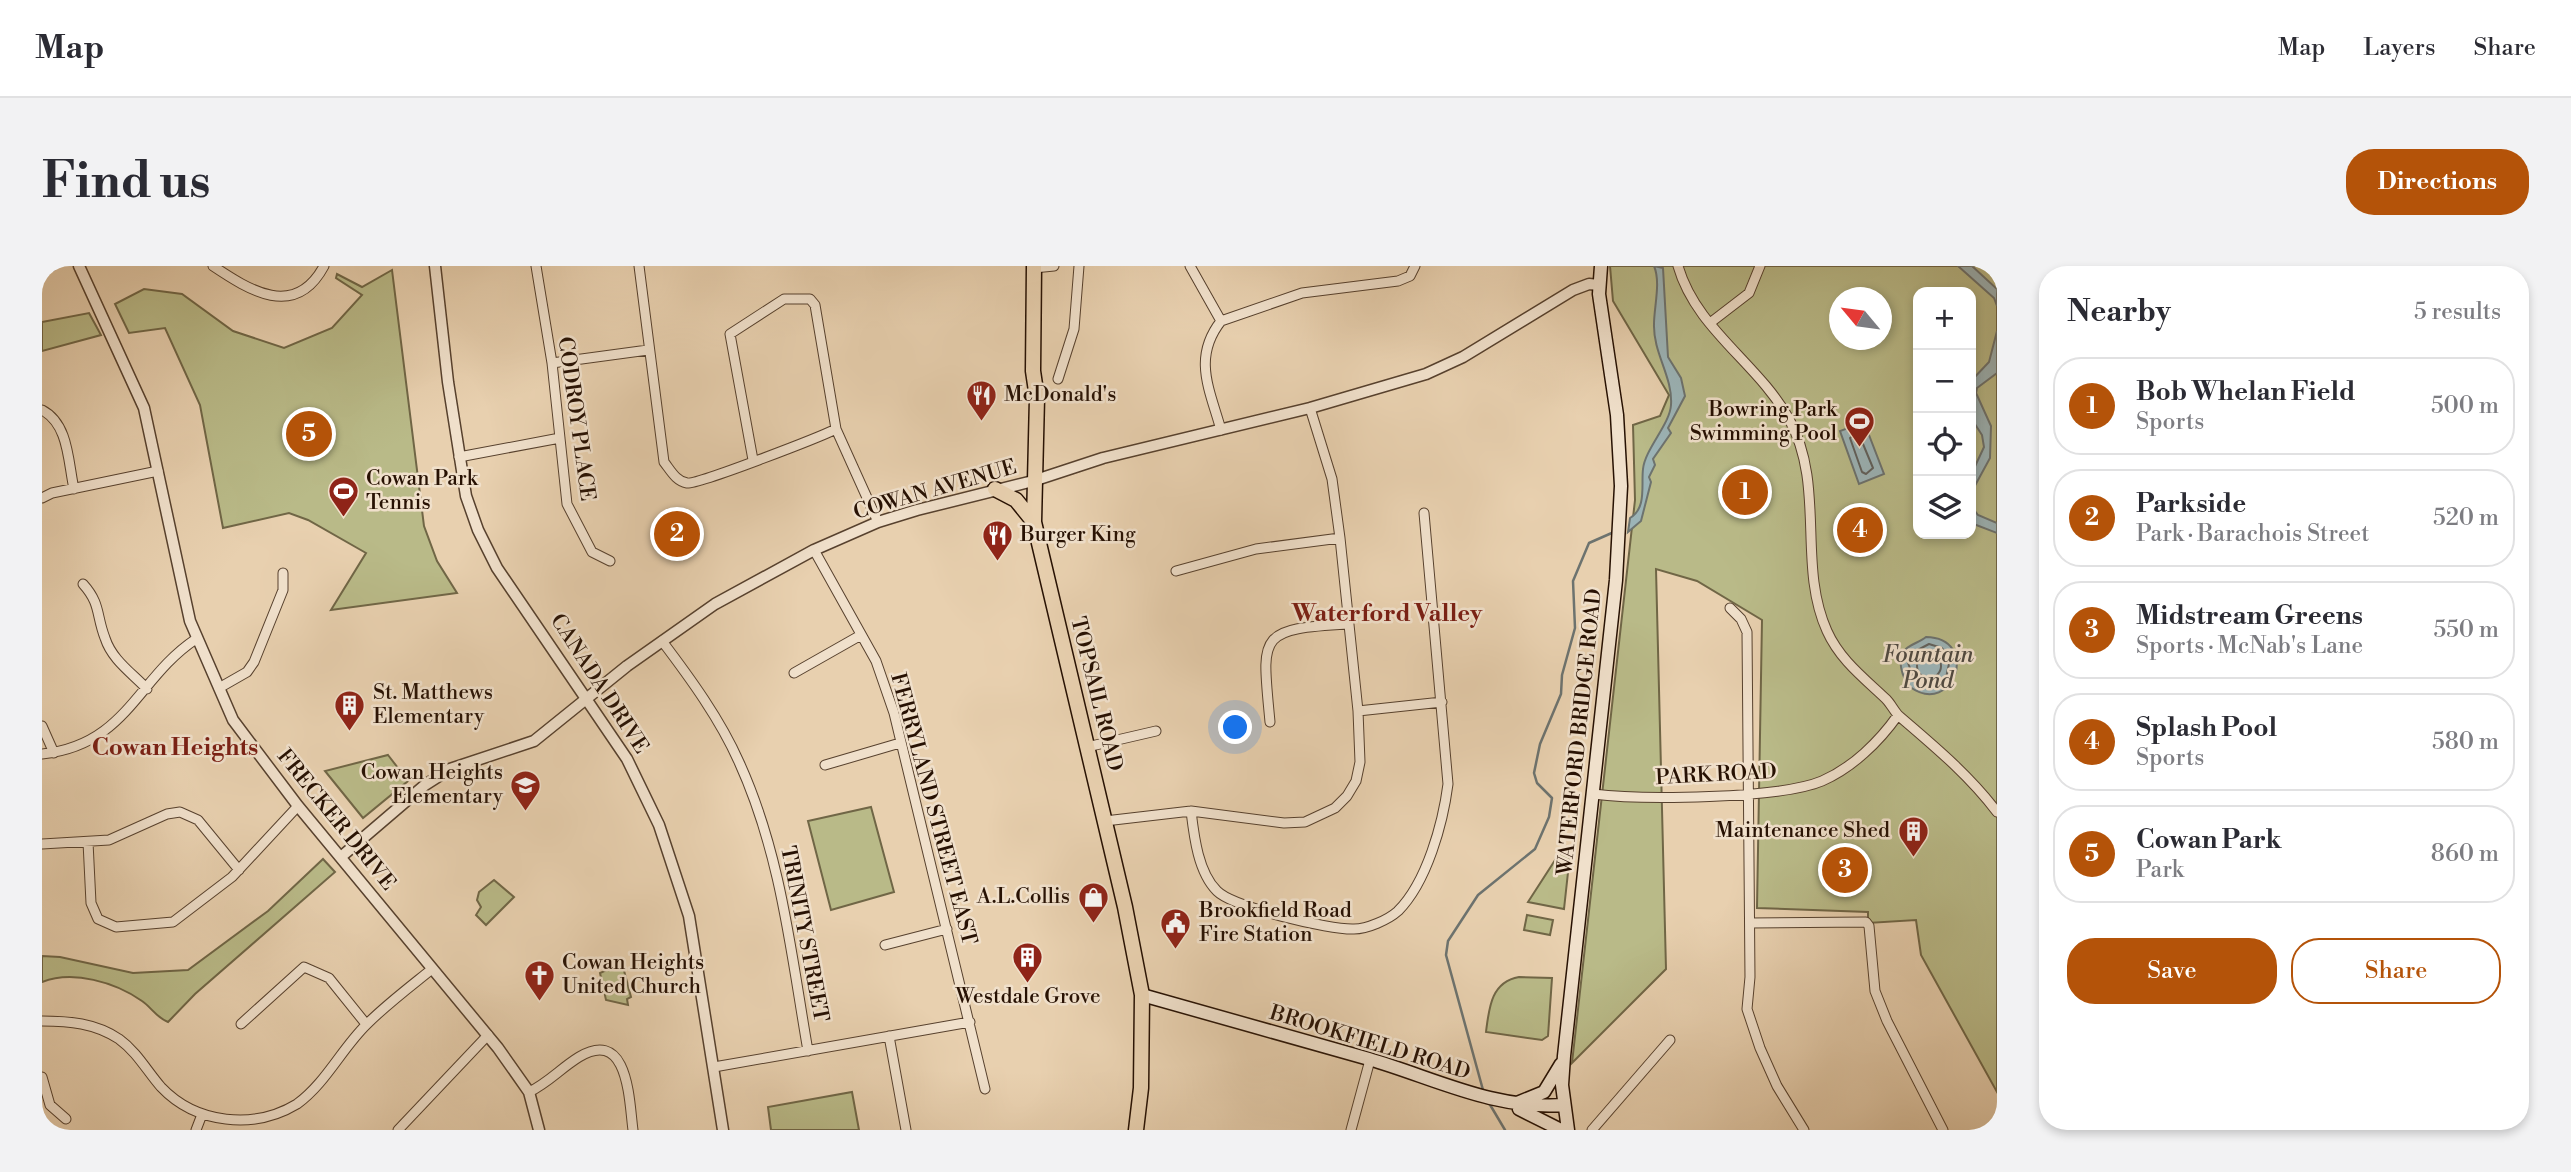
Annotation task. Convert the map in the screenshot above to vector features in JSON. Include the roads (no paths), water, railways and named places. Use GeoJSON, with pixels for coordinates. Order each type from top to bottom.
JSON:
{"type":"FeatureCollection","features":[{"type":"Feature","properties":{"kind":"main road","name":"WATERFORD BRIDGE ROAD"},"geometry":{"type":"LineString","coordinates":[[1564,1105],[1564,1056],[1620,513],[1618,428],[1610,363],[1612,337],[1599,285],[1601,266]]}},
{"type":"Feature","properties":{"kind":"main road","name":"TOPSAIL ROAD"},"geometry":{"type":"LineString","coordinates":[[1034,267],[1033,372],[1037,398],[1034,522],[1143,995],[1141,1088],[1136,1130]]}},
{"type":"Feature","properties":{"kind":"main road"},"geometry":{"type":"LineString","coordinates":[[995,489],[1016,500],[1034,522]]}},
{"type":"Feature","properties":{"kind":"main road","name":"BROOKFIELD ROAD"},"geometry":{"type":"LineString","coordinates":[[1143,995],[1370,1060],[1494,1101],[1509,1104],[1564,1105]]}},
{"type":"Feature","properties":{"kind":"main road"},"geometry":{"type":"LineString","coordinates":[[1509,1104],[1529,1100],[1544,1092],[1553,1082],[1564,1056]]}},
{"type":"Feature","properties":{"kind":"main road"},"geometry":{"type":"LineString","coordinates":[[1509,1104],[1560,1130]]}},
{"type":"Feature","properties":{"kind":"main road"},"geometry":{"type":"LineString","coordinates":[[1564,1105],[1569,1130]]}},
{"type":"Feature","properties":{"kind":"street"},"geometry":{"type":"LineString","coordinates":[[42,269],[52,266]]}},
{"type":"Feature","properties":{"kind":"street","name":"FRECKER DRIVE"},"geometry":{"type":"LineString","coordinates":[[79,266],[144,408],[184,600],[197,639],[233,720],[299,806],[488,1035],[529,1092],[539,1130]]}},
{"type":"Feature","properties":{"kind":"street"},"geometry":{"type":"LineString","coordinates":[[213,266],[246,289],[262,296],[280,297],[296,293],[324,266]]}},
{"type":"Feature","properties":{"kind":"street","name":"CANADA DRIVE"},"geometry":{"type":"LineString","coordinates":[[435,266],[466,496],[478,530],[497,568],[588,698],[636,775],[675,869],[689,916],[723,1130]]}},
{"type":"Feature","properties":{"kind":"street","name":"CODROY PLACE"},"geometry":{"type":"LineString","coordinates":[[536,266],[552,363],[567,504],[592,552],[610,561]]}},
{"type":"Feature","properties":{"kind":"street"},"geometry":{"type":"LineString","coordinates":[[639,266],[664,461],[675,478],[697,484],[836,429]]}},
{"type":"Feature","properties":{"kind":"street"},"geometry":{"type":"LineString","coordinates":[[1034,267],[1054,266]]}},
{"type":"Feature","properties":{"kind":"street"},"geometry":{"type":"LineString","coordinates":[[1058,379],[1074,329],[1079,266]]}},
{"type":"Feature","properties":{"kind":"street"},"geometry":{"type":"LineString","coordinates":[[1190,266],[1220,321]]}},
{"type":"Feature","properties":{"kind":"street"},"geometry":{"type":"LineString","coordinates":[[1221,430],[1206,376],[1204,351],[1220,321],[1302,293],[1398,281],[1410,276],[1415,266]]}},
{"type":"Feature","properties":{"kind":"street"},"geometry":{"type":"LineString","coordinates":[[1678,266],[1685,289],[1712,325],[1773,392],[1802,448],[1809,483],[1815,587],[1826,629],[1836,649],[1898,715],[1966,776],[1997,812]]}},
{"type":"Feature","properties":{"kind":"street"},"geometry":{"type":"LineString","coordinates":[[1712,325],[1749,293],[1760,266]]}},
{"type":"Feature","properties":{"kind":"street","name":"COWAN AVENUE"},"geometry":{"type":"LineString","coordinates":[[342,856],[425,785],[450,769],[534,741],[662,641],[715,604],[814,550],[878,522],[1033,481],[1103,458],[1310,408],[1446,365],[1573,290],[1588,284],[1599,285]]}},
{"type":"Feature","properties":{"kind":"street"},"geometry":{"type":"LineString","coordinates":[[753,460],[730,334],[785,299],[810,299],[814,305],[836,429],[878,522]]}},
{"type":"Feature","properties":{"kind":"street"},"geometry":{"type":"LineString","coordinates":[[552,363],[648,350]]}},
{"type":"Feature","properties":{"kind":"street"},"geometry":{"type":"LineString","coordinates":[[1105,821],[1191,811],[1284,823],[1305,822],[1335,808],[1347,796],[1356,781],[1360,762],[1358,711],[1340,538],[1332,479],[1310,408]]}},
{"type":"Feature","properties":{"kind":"street"},"geometry":{"type":"LineString","coordinates":[[42,410],[52,415],[60,427],[74,489]]}},
{"type":"Feature","properties":{"kind":"street"},"geometry":{"type":"LineString","coordinates":[[459,457],[560,438]]}},
{"type":"Feature","properties":{"kind":"street"},"geometry":{"type":"LineString","coordinates":[[42,498],[158,471]]}},
{"type":"Feature","properties":{"kind":"street"},"geometry":{"type":"LineString","coordinates":[[1191,811],[1203,868],[1217,891],[1237,903],[1332,928],[1357,930],[1380,922],[1396,912],[1412,893],[1444,815],[1448,784],[1424,513]]}},
{"type":"Feature","properties":{"kind":"street"},"geometry":{"type":"LineString","coordinates":[[1176,571],[1256,549],[1340,538]]}},
{"type":"Feature","properties":{"kind":"street","name":"FERRYLAND STREET EAST"},"geometry":{"type":"LineString","coordinates":[[814,550],[876,661],[900,743],[985,1089]]}},
{"type":"Feature","properties":{"kind":"street"},"geometry":{"type":"LineString","coordinates":[[219,688],[247,672],[254,662],[283,590],[283,573]]}},
{"type":"Feature","properties":{"kind":"street"},"geometry":{"type":"LineString","coordinates":[[83,583],[96,598],[105,639],[116,659],[147,689]]}},
{"type":"Feature","properties":{"kind":"street"},"geometry":{"type":"LineString","coordinates":[[1730,608],[1741,619],[1747,632],[1750,923],[1747,1009],[1777,1086],[1804,1130]]}},
{"type":"Feature","properties":{"kind":"street"},"geometry":{"type":"LineString","coordinates":[[1270,722],[1266,650],[1276,636],[1289,629],[1348,624]]}},
{"type":"Feature","properties":{"kind":"street"},"geometry":{"type":"LineString","coordinates":[[794,673],[861,635]]}},
{"type":"Feature","properties":{"kind":"street"},"geometry":{"type":"LineString","coordinates":[[42,754],[54,753],[98,736],[121,719],[165,663],[197,639]]}},
{"type":"Feature","properties":{"kind":"street","name":"TRINITY STREET"},"geometry":{"type":"LineString","coordinates":[[662,641],[704,700],[739,761],[764,825],[789,930],[808,1051]]}},
{"type":"Feature","properties":{"kind":"street"},"geometry":{"type":"LineString","coordinates":[[1358,711],[1442,702]]}},
{"type":"Feature","properties":{"kind":"street","name":"PARK ROAD"},"geometry":{"type":"LineString","coordinates":[[1593,794],[1748,794],[1806,786],[1830,777],[1865,752],[1898,715]]}},
{"type":"Feature","properties":{"kind":"street"},"geometry":{"type":"LineString","coordinates":[[42,726],[54,753]]}},
{"type":"Feature","properties":{"kind":"street"},"geometry":{"type":"LineString","coordinates":[[1087,747],[1156,732]]}},
{"type":"Feature","properties":{"kind":"street"},"geometry":{"type":"LineString","coordinates":[[825,765],[900,743]]}},
{"type":"Feature","properties":{"kind":"street"},"geometry":{"type":"LineString","coordinates":[[88,842],[91,907],[98,919],[113,927],[159,925],[173,922],[239,870],[299,806]]}},
{"type":"Feature","properties":{"kind":"street"},"geometry":{"type":"LineString","coordinates":[[42,844],[108,840],[167,814],[180,812],[198,820],[239,870]]}},
{"type":"Feature","properties":{"kind":"street"},"geometry":{"type":"LineString","coordinates":[[1750,923],[1866,922],[1869,926],[1875,991],[1887,1021],[1943,1130]]}},
{"type":"Feature","properties":{"kind":"street"},"geometry":{"type":"LineString","coordinates":[[885,945],[947,929]]}},
{"type":"Feature","properties":{"kind":"street"},"geometry":{"type":"LineString","coordinates":[[242,1024],[304,967],[329,978],[366,1024]]}},
{"type":"Feature","properties":{"kind":"street"},"geometry":{"type":"LineString","coordinates":[[42,1021],[68,1021],[93,1026],[120,1040],[138,1057],[163,1089],[201,1117],[227,1122],[252,1122],[274,1116],[296,1105],[315,1087],[366,1024],[432,969]]}},
{"type":"Feature","properties":{"kind":"street"},"geometry":{"type":"LineString","coordinates":[[714,1067],[970,1021]]}},
{"type":"Feature","properties":{"kind":"street"},"geometry":{"type":"LineString","coordinates":[[398,1130],[488,1035]]}},
{"type":"Feature","properties":{"kind":"street"},"geometry":{"type":"LineString","coordinates":[[888,1036],[906,1130]]}},
{"type":"Feature","properties":{"kind":"street"},"geometry":{"type":"LineString","coordinates":[[1592,1130],[1670,1040]]}},
{"type":"Feature","properties":{"kind":"street"},"geometry":{"type":"LineString","coordinates":[[529,1092],[580,1056],[598,1051],[612,1054],[620,1061],[625,1072],[633,1130]]}},
{"type":"Feature","properties":{"kind":"street"},"geometry":{"type":"LineString","coordinates":[[1350,1130],[1370,1060]]}},
{"type":"Feature","properties":{"kind":"street"},"geometry":{"type":"LineString","coordinates":[[42,1077],[50,1105],[66,1119]]}},
{"type":"Feature","properties":{"kind":"street"},"geometry":{"type":"LineString","coordinates":[[195,1130],[201,1117]]}},
{"type":"Feature","properties":{"kind":"water"},"geometry":{"type":"Polygon","coordinates":[[[1654,266],[1663,268],[1668,357],[1681,378],[1685,396],[1668,428],[1671,433],[1653,459],[1655,465],[1649,477],[1651,482],[1641,521],[1628,532],[1630,518],[1641,502],[1645,461],[1671,405],[1669,385],[1655,335],[1657,287],[1654,266]]]}},
{"type":"Feature","properties":{"kind":"water"},"geometry":{"type":"Polygon","coordinates":[[[1958,266],[1972,266],[1997,289],[1997,306],[1994,298],[1958,266]]]}},
{"type":"Feature","properties":{"kind":"water"},"geometry":{"type":"Polygon","coordinates":[[[1997,331],[1997,373],[1977,388],[1976,393],[1976,376],[1989,362],[1997,331]]]}},
{"type":"Feature","properties":{"kind":"water"},"geometry":{"type":"Polygon","coordinates":[[[1976,393],[1991,426],[1990,458],[1976,484],[1976,464],[1984,447],[1982,435],[1976,426],[1976,393]]]}},
{"type":"Feature","properties":{"kind":"water","name":"Bowring Park Swimming Pool"},"geometry":{"type":"Polygon","coordinates":[[[1864,422],[1884,474],[1859,484],[1840,431],[1864,422]]]}},
{"type":"Feature","properties":{"kind":"water"},"geometry":{"type":"Polygon","coordinates":[[[1976,512],[1997,523],[1997,533],[1976,525],[1976,512]]]}},
{"type":"Feature","properties":{"kind":"water"},"geometry":{"type":"Polygon","coordinates":[[[1859,513],[1869,529],[1871,540],[1854,545],[1850,528],[1842,517],[1859,513]]]}},
{"type":"Feature","properties":{"kind":"water","name":"Fountain Pond"},"geometry":{"type":"Polygon","coordinates":[[[1926,637],[1943,641],[1953,650],[1957,661],[1955,674],[1949,685],[1939,692],[1926,694],[1910,687],[1901,668],[1901,658],[1906,649],[1926,637]]]}},
{"type":"Feature","properties":{"kind":"waterway"},"geometry":{"type":"LineString","coordinates":[[1483,1090],[1446,955],[1448,941],[1478,895],[1535,849],[1549,817],[1552,798],[1537,783],[1534,773],[1540,744],[1561,694],[1562,675],[1575,628],[1573,581],[1589,543],[1614,532]]}},
{"type":"Feature","properties":{"kind":"waterway"},"geometry":{"type":"LineString","coordinates":[[1489,1103],[1505,1130]]}},
{"type":"Feature","properties":{"kind":"place","name":"McDonald's"},"geometry":{"type":"Point","coordinates":[981,422]}},
{"type":"Feature","properties":{"kind":"place","name":"Cowan Park"},"geometry":{"type":"Point","coordinates":[309,434]}},
{"type":"Feature","properties":{"kind":"place","name":"Bowring Park Swimming Pool"},"geometry":{"type":"Point","coordinates":[1860,449]}},
{"type":"Feature","properties":{"kind":"place","name":"Bob Whelan Field"},"geometry":{"type":"Point","coordinates":[1745,492]}},
{"type":"Feature","properties":{"kind":"place","name":"Cowan Park Tennis"},"geometry":{"type":"Point","coordinates":[343,518]}},
{"type":"Feature","properties":{"kind":"place","name":"Splash Pool"},"geometry":{"type":"Point","coordinates":[1860,530]}},
{"type":"Feature","properties":{"kind":"place","name":"Parkside"},"geometry":{"type":"Point","coordinates":[677,534]}},
{"type":"Feature","properties":{"kind":"place","name":"Burger King"},"geometry":{"type":"Point","coordinates":[997,562]}},
{"type":"Feature","properties":{"kind":"place","name":"St. Matthews Elementary"},"geometry":{"type":"Point","coordinates":[350,732]}},
{"type":"Feature","properties":{"kind":"place","name":"Cowan Heights Elementary"},"geometry":{"type":"Point","coordinates":[526,812]}},
{"type":"Feature","properties":{"kind":"place","name":"Maintenance Shed"},"geometry":{"type":"Point","coordinates":[1913,858]}},
{"type":"Feature","properties":{"kind":"place","name":"Midstream Greens"},"geometry":{"type":"Point","coordinates":[1845,870]}},
{"type":"Feature","properties":{"kind":"place","name":"A.L.Collis"},"geometry":{"type":"Point","coordinates":[1093,924]}},
{"type":"Feature","properties":{"kind":"place","name":"Brookfield Road Fire Station"},"geometry":{"type":"Point","coordinates":[1176,950]}},
{"type":"Feature","properties":{"kind":"place","name":"Westdale Grove"},"geometry":{"type":"Point","coordinates":[1028,984]}},
{"type":"Feature","properties":{"kind":"place","name":"Cowan Heights United Church"},"geometry":{"type":"Point","coordinates":[539,1002]}},
{"type":"Feature","properties":{"kind":"district","name":"Waterford Valley"},"geometry":{"type":"Point","coordinates":[1387,614]}},
{"type":"Feature","properties":{"kind":"district","name":"Cowan Heights"},"geometry":{"type":"Point","coordinates":[175,748]}}]}
